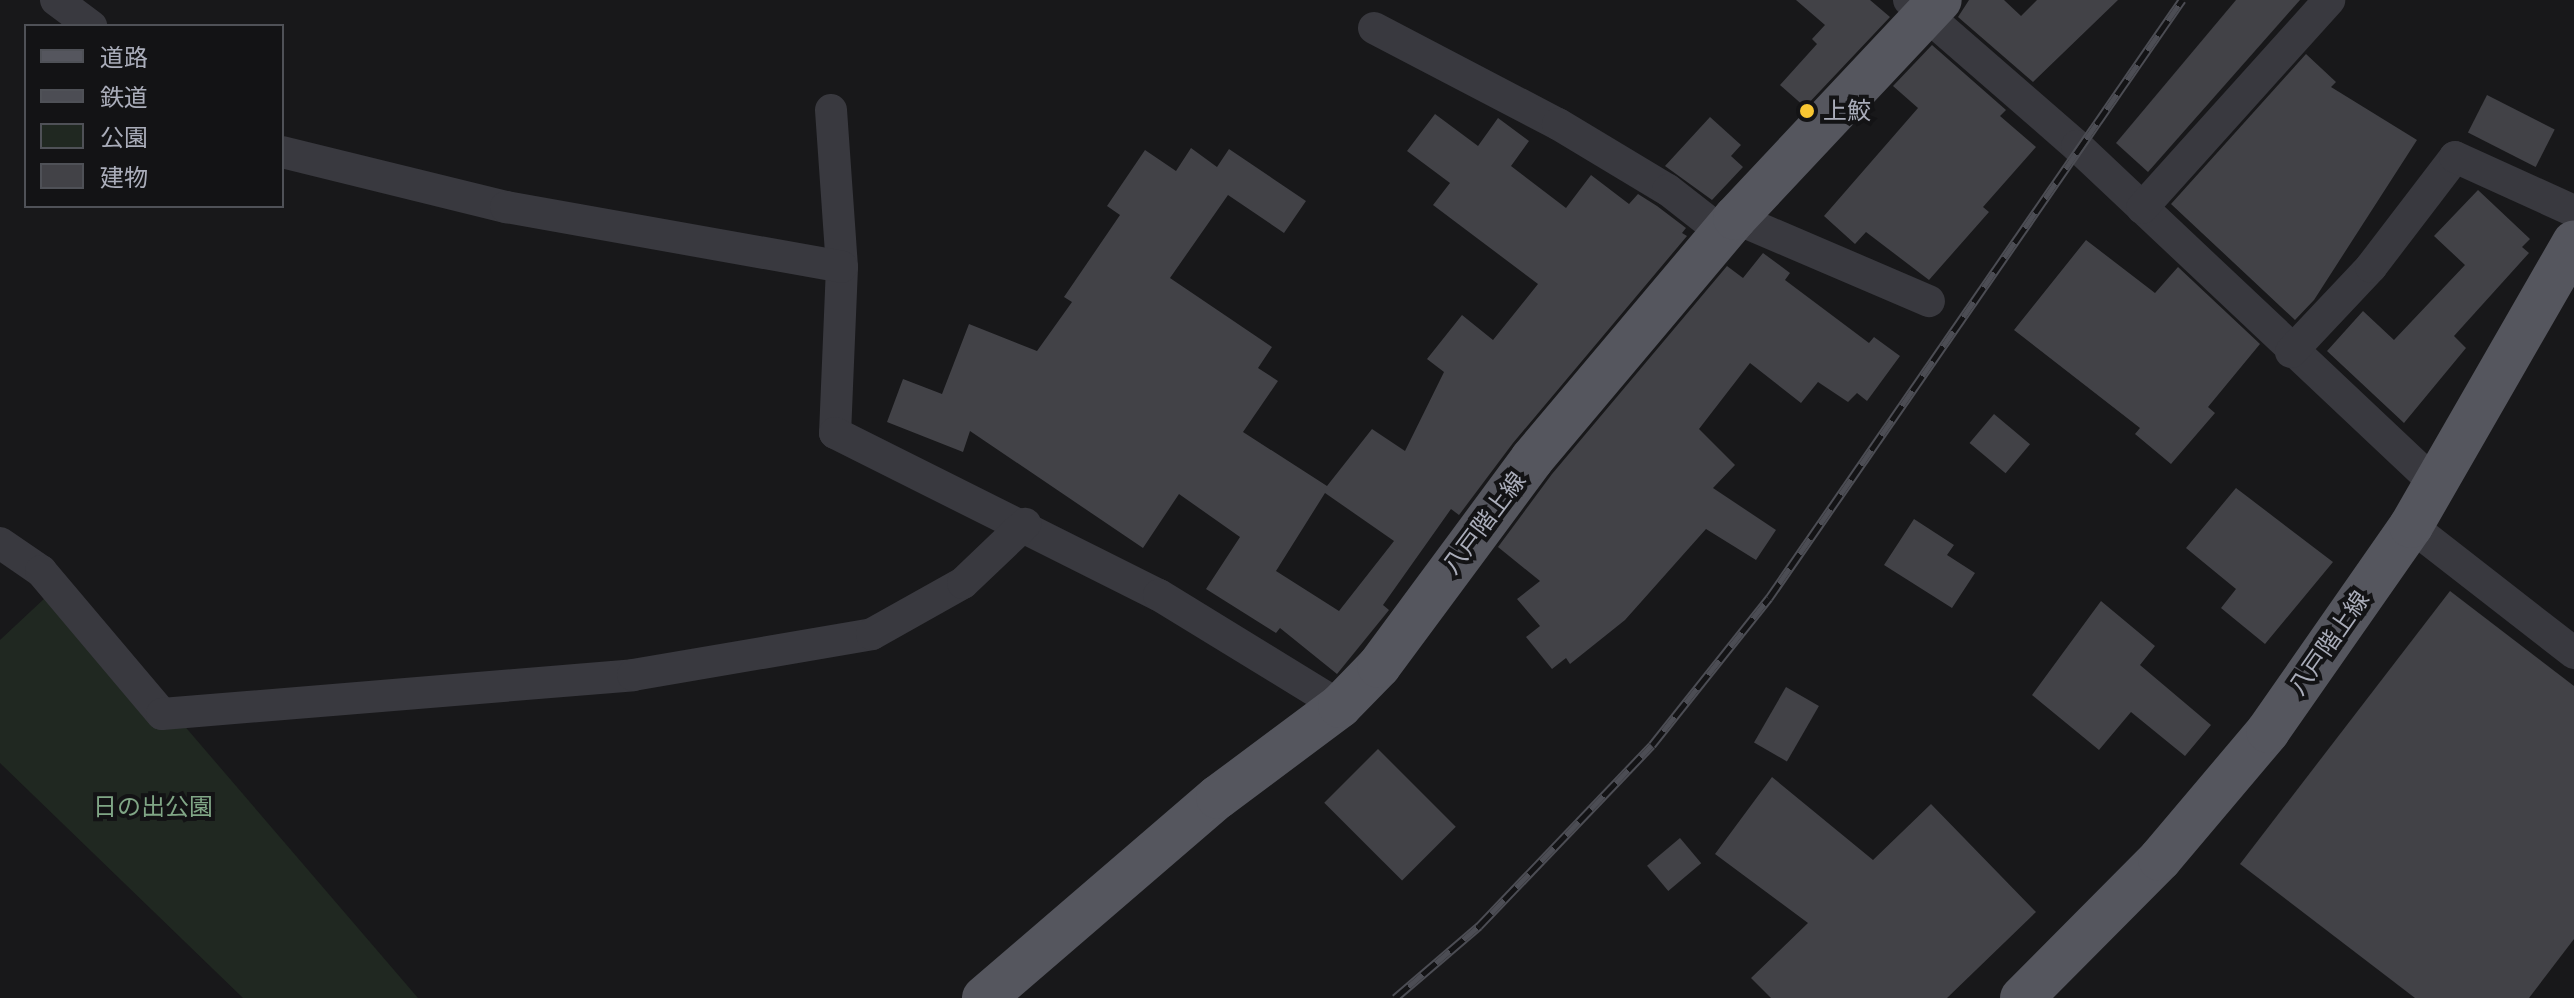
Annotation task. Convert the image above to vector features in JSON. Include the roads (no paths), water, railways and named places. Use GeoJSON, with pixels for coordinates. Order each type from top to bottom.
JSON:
{"type":"FeatureCollection","features":[{"type":"Feature","properties":{"kind":"main road","name":"八戸階上線"},"geometry":{"type":"LineString","coordinates":[[984,998],[1218,797],[1340,706],[1379,666],[1532,459],[1729,226],[1925,5]]}},
{"type":"Feature","properties":{"kind":"main road","name":"八戸階上線"},"geometry":{"type":"LineString","coordinates":[[2022,998],[2160,859],[2268,731],[2411,526],[2574,243]]}},
{"type":"Feature","properties":{"kind":"street"},"geometry":{"type":"LineString","coordinates":[[56,0],[88,24]]}},
{"type":"Feature","properties":{"kind":"street"},"geometry":{"type":"LineString","coordinates":[[2142,208],[2329,0]]}},
{"type":"Feature","properties":{"kind":"street"},"geometry":{"type":"LineString","coordinates":[[1925,5],[2291,352],[2434,482]]}},
{"type":"Feature","properties":{"kind":"street"},"geometry":{"type":"LineString","coordinates":[[1374,28],[1558,124],[1729,226],[1929,301]]}},
{"type":"Feature","properties":{"kind":"street"},"geometry":{"type":"LineString","coordinates":[[831,110],[842,267],[835,433],[1025,524],[1159,595],[1340,706]]}},
{"type":"Feature","properties":{"kind":"street"},"geometry":{"type":"LineString","coordinates":[[284,152],[506,207],[842,267]]}},
{"type":"Feature","properties":{"kind":"street"},"geometry":{"type":"LineString","coordinates":[[2291,352],[2371,267],[2455,157],[2574,211]]}},
{"type":"Feature","properties":{"kind":"street"},"geometry":{"type":"LineString","coordinates":[[0,543],[41,571],[162,714],[633,675],[872,634],[963,583],[1025,524]]}},
{"type":"Feature","properties":{"kind":"street"},"geometry":{"type":"LineString","coordinates":[[2411,526],[2574,653]]}},
{"type":"Feature","properties":{"kind":"railway"},"geometry":{"type":"LineString","coordinates":[[1395,998],[1479,926],[1652,745],[1769,598],[2182,0]]}},
{"type":"Feature","properties":{"kind":"place","name":"上鮫"},"geometry":{"type":"Point","coordinates":[1807,111]}},
{"type":"Feature","properties":{"kind":"park label","name":"日の出公園"},"geometry":{"type":"Point","coordinates":[153,807]}}]}
